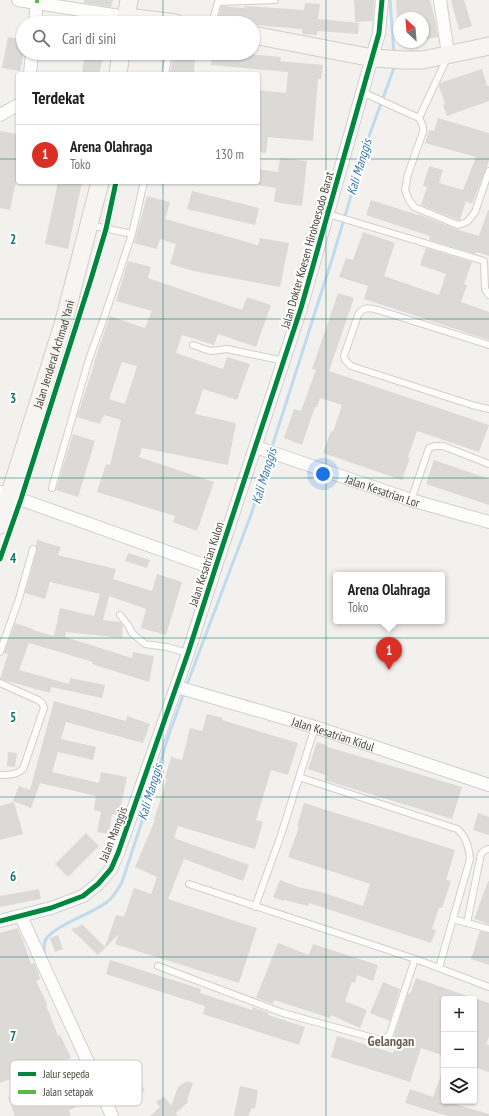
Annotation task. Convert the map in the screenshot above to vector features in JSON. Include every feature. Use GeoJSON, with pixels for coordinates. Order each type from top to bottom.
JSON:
{"type":"FeatureCollection","features":[{"type":"Feature","properties":{"kind":"main road"},"geometry":{"type":"LineString","coordinates":[[126,16],[129,0]]}},
{"type":"Feature","properties":{"kind":"main road"},"geometry":{"type":"LineString","coordinates":[[260,36],[388,59],[423,60],[489,46]]}},
{"type":"Feature","properties":{"kind":"main road"},"geometry":{"type":"LineString","coordinates":[[118,72],[120,60]]}},
{"type":"Feature","properties":{"kind":"main road","name":"Jalan Jenderal Achmad Yani"},"geometry":{"type":"LineString","coordinates":[[0,525],[5,494],[64,321],[99,184]]}},
{"type":"Feature","properties":{"kind":"street"},"geometry":{"type":"LineString","coordinates":[[18,0],[37,1],[106,16]]}},
{"type":"Feature","properties":{"kind":"street","name":"Jalan Dokter Koesen Hirohoesodo Barat"},"geometry":{"type":"LineString","coordinates":[[256,447],[301,308],[362,92],[388,59],[379,33],[382,0]]}},
{"type":"Feature","properties":{"kind":"street"},"geometry":{"type":"LineString","coordinates":[[440,0],[448,54]]}},
{"type":"Feature","properties":{"kind":"street"},"geometry":{"type":"LineString","coordinates":[[36,16],[37,1]]}},
{"type":"Feature","properties":{"kind":"street"},"geometry":{"type":"LineString","coordinates":[[30,72],[31,60]]}},
{"type":"Feature","properties":{"kind":"street"},"geometry":{"type":"LineString","coordinates":[[0,115],[16,106]]}},
{"type":"Feature","properties":{"kind":"street","name":"Jalan Kesatrian Lor"},"geometry":{"type":"LineString","coordinates":[[256,447],[411,500],[489,522]]}},
{"type":"Feature","properties":{"kind":"street","name":"Jalan Kesatrian Kulon"},"geometry":{"type":"LineString","coordinates":[[177,687],[256,447]]}},
{"type":"Feature","properties":{"kind":"street"},"geometry":{"type":"LineString","coordinates":[[5,494],[215,569]]}},
{"type":"Feature","properties":{"kind":"street","name":"Jalan Kesatrian Kidul"},"geometry":{"type":"LineString","coordinates":[[177,687],[315,727],[489,785]]}},
{"type":"Feature","properties":{"kind":"street","name":"Jalan Manggis"},"geometry":{"type":"LineString","coordinates":[[0,921],[51,908],[83,896],[98,884],[111,869],[177,687]]}},
{"type":"Feature","properties":{"kind":"street"},"geometry":{"type":"LineString","coordinates":[[21,916],[57,997],[88,1060]]}},
{"type":"Feature","properties":{"kind":"street"},"geometry":{"type":"LineString","coordinates":[[108,1106],[112,1116]]}},
{"type":"Feature","properties":{"kind":"lane"},"geometry":{"type":"LineString","coordinates":[[214,16],[218,1],[275,0]]}},
{"type":"Feature","properties":{"kind":"lane"},"geometry":{"type":"LineString","coordinates":[[419,118],[448,54]]}},
{"type":"Feature","properties":{"kind":"lane"},"geometry":{"type":"LineString","coordinates":[[165,72],[168,60]]}},
{"type":"Feature","properties":{"kind":"lane"},"geometry":{"type":"LineString","coordinates":[[362,92],[419,118],[423,126],[423,132],[408,174],[405,190],[414,208],[458,225],[466,222],[475,212],[489,171]]}},
{"type":"Feature","properties":{"kind":"lane"},"geometry":{"type":"LineString","coordinates":[[52,488],[89,359],[106,314],[132,234],[144,184]]}},
{"type":"Feature","properties":{"kind":"lane"},"geometry":{"type":"LineString","coordinates":[[328,214],[487,261],[485,289],[489,295]]}},
{"type":"Feature","properties":{"kind":"lane"},"geometry":{"type":"LineString","coordinates":[[89,225],[132,234]]}},
{"type":"Feature","properties":{"kind":"lane"},"geometry":{"type":"LineString","coordinates":[[489,345],[378,310],[365,308],[361,310],[358,315],[344,356],[345,360],[351,366],[472,405],[489,409]]}},
{"type":"Feature","properties":{"kind":"lane"},"geometry":{"type":"LineString","coordinates":[[193,345],[212,351],[226,349],[284,361]]}},
{"type":"Feature","properties":{"kind":"lane"},"geometry":{"type":"LineString","coordinates":[[411,500],[429,448],[443,446],[489,464]]}},
{"type":"Feature","properties":{"kind":"lane"},"geometry":{"type":"LineString","coordinates":[[0,652],[18,602],[33,549]]}},
{"type":"Feature","properties":{"kind":"lane"},"geometry":{"type":"LineString","coordinates":[[120,615],[132,633],[145,644],[168,647],[188,653]]}},
{"type":"Feature","properties":{"kind":"lane"},"geometry":{"type":"LineString","coordinates":[[0,683],[38,700],[42,703],[44,708],[23,769],[20,772],[9,775],[0,775]]}},
{"type":"Feature","properties":{"kind":"lane"},"geometry":{"type":"LineString","coordinates":[[255,906],[315,727]]}},
{"type":"Feature","properties":{"kind":"lane"},"geometry":{"type":"LineString","coordinates":[[299,777],[457,829],[462,832],[468,846],[470,859],[439,968]]}},
{"type":"Feature","properties":{"kind":"lane"},"geometry":{"type":"LineString","coordinates":[[466,923],[481,854],[489,849]]}},
{"type":"Feature","properties":{"kind":"lane"},"geometry":{"type":"LineString","coordinates":[[189,884],[415,959],[489,987]]}},
{"type":"Feature","properties":{"kind":"lane"},"geometry":{"type":"LineString","coordinates":[[453,919],[489,929]]}},
{"type":"Feature","properties":{"kind":"lane"},"geometry":{"type":"LineString","coordinates":[[158,966],[283,1013],[381,1040],[385,1039],[390,1034],[415,959]]}},
{"type":"Feature","properties":{"kind":"building"},"geometry":{"type":"Polygon","coordinates":[[[84,0],[113,0],[111,7],[84,3],[84,0]]]}},
{"type":"Feature","properties":{"kind":"building"},"geometry":{"type":"Polygon","coordinates":[[[354,0],[374,0],[373,21],[355,22],[354,0]]]}},
{"type":"Feature","properties":{"kind":"building"},"geometry":{"type":"Polygon","coordinates":[[[396,0],[430,0],[438,37],[429,39],[429,12],[397,12],[396,0]]]}},
{"type":"Feature","properties":{"kind":"building"},"geometry":{"type":"Polygon","coordinates":[[[451,0],[464,0],[472,26],[459,30],[451,0]]]}},
{"type":"Feature","properties":{"kind":"building"},"geometry":{"type":"Polygon","coordinates":[[[305,3],[320,4],[318,19],[359,23],[358,34],[317,31],[317,35],[302,34],[302,29],[260,26],[260,16],[219,16],[221,6],[304,10],[305,3]]]}},
{"type":"Feature","properties":{"kind":"building"},"geometry":{"type":"Polygon","coordinates":[[[8,37],[16,39],[16,60],[22,60],[20,71],[2,68],[8,37]]]}},
{"type":"Feature","properties":{"kind":"building"},"geometry":{"type":"Polygon","coordinates":[[[260,55],[281,57],[280,61],[323,65],[321,79],[318,79],[313,141],[268,137],[266,153],[260,152],[260,90],[286,93],[288,72],[211,65],[211,60],[260,60],[260,55]]]}},
{"type":"Feature","properties":{"kind":"building"},"geometry":{"type":"Polygon","coordinates":[[[84,60],[102,60],[99,72],[82,72],[84,60]]]}},
{"type":"Feature","properties":{"kind":"building"},"geometry":{"type":"Polygon","coordinates":[[[173,60],[195,60],[194,72],[170,72],[173,60]]]}},
{"type":"Feature","properties":{"kind":"building"},"geometry":{"type":"Polygon","coordinates":[[[482,69],[487,86],[489,86],[489,101],[447,116],[443,105],[445,104],[439,86],[440,83],[482,69]]]}},
{"type":"Feature","properties":{"kind":"building"},"geometry":{"type":"Polygon","coordinates":[[[438,118],[489,133],[488,164],[472,204],[466,201],[460,220],[421,205],[427,187],[423,186],[429,166],[443,170],[439,183],[463,190],[476,157],[425,143],[429,130],[434,131],[438,118]]]}},
{"type":"Feature","properties":{"kind":"building"},"geometry":{"type":"Polygon","coordinates":[[[0,131],[16,134],[16,182],[10,210],[0,208],[0,131]]]}},
{"type":"Feature","properties":{"kind":"building"},"geometry":{"type":"Polygon","coordinates":[[[280,158],[307,161],[302,206],[274,202],[276,188],[258,185],[260,184],[260,169],[278,172],[280,158]]]}},
{"type":"Feature","properties":{"kind":"building"},"geometry":{"type":"Polygon","coordinates":[[[58,184],[82,184],[68,249],[45,244],[58,184]]]}},
{"type":"Feature","properties":{"kind":"building"},"geometry":{"type":"Polygon","coordinates":[[[192,191],[259,208],[255,225],[187,209],[192,191]]]}},
{"type":"Feature","properties":{"kind":"building"},"geometry":{"type":"Polygon","coordinates":[[[147,196],[170,202],[165,219],[258,245],[260,238],[289,243],[280,287],[193,271],[170,264],[176,244],[160,239],[157,249],[134,243],[147,196]]]}},
{"type":"Feature","properties":{"kind":"building"},"geometry":{"type":"Polygon","coordinates":[[[371,200],[418,214],[456,229],[479,236],[489,210],[489,256],[476,252],[475,254],[429,240],[430,236],[366,215],[371,200]]]}},
{"type":"Feature","properties":{"kind":"building"},"geometry":{"type":"Polygon","coordinates":[[[363,232],[395,243],[384,276],[439,295],[446,274],[420,265],[426,248],[472,262],[464,284],[467,285],[461,302],[489,312],[489,340],[364,299],[368,286],[339,277],[346,258],[353,260],[363,232]]]}},
{"type":"Feature","properties":{"kind":"building"},"geometry":{"type":"Polygon","coordinates":[[[128,261],[151,267],[148,278],[242,310],[247,297],[271,305],[256,347],[218,334],[214,345],[182,335],[176,353],[223,369],[227,357],[250,364],[237,400],[203,389],[195,414],[236,423],[228,465],[142,448],[139,457],[214,482],[197,531],[173,522],[175,516],[97,492],[106,464],[110,465],[121,420],[104,415],[100,424],[77,417],[110,316],[145,328],[152,311],[116,301],[128,261]],[[122,362],[109,399],[125,404],[137,366],[122,362]]]}},
{"type":"Feature","properties":{"kind":"building"},"geometry":{"type":"Polygon","coordinates":[[[338,293],[354,298],[329,371],[489,425],[479,452],[417,431],[408,457],[410,458],[402,480],[323,453],[331,431],[333,432],[342,405],[320,398],[317,407],[315,407],[302,445],[284,438],[294,409],[301,411],[316,370],[312,369],[338,293]]]}},
{"type":"Feature","properties":{"kind":"building"},"geometry":{"type":"Polygon","coordinates":[[[73,434],[95,441],[78,497],[56,490],[73,434]]]}},
{"type":"Feature","properties":{"kind":"building"},"geometry":{"type":"Polygon","coordinates":[[[434,460],[489,479],[489,505],[426,484],[434,460]]]}},
{"type":"Feature","properties":{"kind":"building"},"geometry":{"type":"Polygon","coordinates":[[[37,540],[61,547],[58,555],[116,569],[113,579],[152,591],[157,574],[182,582],[166,635],[141,628],[146,609],[109,596],[103,620],[120,622],[123,626],[122,638],[66,632],[65,637],[132,658],[133,652],[154,656],[149,682],[92,664],[93,662],[29,643],[19,670],[69,684],[70,678],[105,685],[102,698],[51,687],[50,693],[0,679],[8,654],[4,653],[15,623],[54,636],[60,608],[94,616],[100,594],[50,582],[45,599],[25,593],[37,550],[37,540]]]}},
{"type":"Feature","properties":{"kind":"building"},"geometry":{"type":"Polygon","coordinates":[[[128,553],[150,560],[147,568],[125,561],[128,553]]]}},
{"type":"Feature","properties":{"kind":"building"},"geometry":{"type":"Polygon","coordinates":[[[54,701],[126,721],[127,716],[150,724],[143,743],[66,722],[61,739],[96,747],[93,760],[58,752],[52,772],[99,783],[101,772],[127,777],[119,815],[112,814],[109,834],[97,832],[101,812],[94,810],[96,796],[40,783],[31,808],[13,801],[19,786],[30,790],[54,701]]]}},
{"type":"Feature","properties":{"kind":"building"},"geometry":{"type":"Polygon","coordinates":[[[207,714],[298,743],[288,775],[271,770],[256,820],[263,822],[255,849],[178,826],[174,838],[249,865],[243,881],[184,859],[168,899],[257,928],[239,983],[115,944],[119,934],[98,955],[71,929],[82,924],[105,947],[116,915],[124,917],[134,888],[151,894],[157,877],[135,867],[155,820],[154,819],[167,779],[165,778],[171,757],[182,760],[190,728],[202,731],[207,714]]]}},
{"type":"Feature","properties":{"kind":"building"},"geometry":{"type":"Polygon","coordinates":[[[317,742],[328,747],[462,787],[452,819],[324,780],[326,775],[308,769],[317,742]]]}},
{"type":"Feature","properties":{"kind":"building"},"geometry":{"type":"Polygon","coordinates":[[[8,752],[17,753],[15,767],[7,766],[8,752]]]}},
{"type":"Feature","properties":{"kind":"building"},"geometry":{"type":"Polygon","coordinates":[[[14,802],[23,834],[0,840],[0,806],[14,802]]]}},
{"type":"Feature","properties":{"kind":"building"},"geometry":{"type":"Polygon","coordinates":[[[304,803],[455,850],[446,880],[451,881],[442,908],[439,908],[432,929],[436,930],[431,943],[309,903],[308,906],[283,901],[273,897],[280,880],[298,887],[321,892],[363,906],[370,884],[288,857],[299,827],[297,826],[304,803]]]}},
{"type":"Feature","properties":{"kind":"building"},"geometry":{"type":"Polygon","coordinates":[[[478,813],[489,817],[489,835],[473,830],[478,813]]]}},
{"type":"Feature","properties":{"kind":"building"},"geometry":{"type":"Polygon","coordinates":[[[86,833],[99,846],[68,877],[55,864],[86,833]]]}},
{"type":"Feature","properties":{"kind":"building"},"geometry":{"type":"Polygon","coordinates":[[[489,881],[489,924],[474,919],[489,881]]]}},
{"type":"Feature","properties":{"kind":"building"},"geometry":{"type":"Polygon","coordinates":[[[39,889],[41,899],[0,907],[0,896],[39,889]]]}},
{"type":"Feature","properties":{"kind":"building"},"geometry":{"type":"Polygon","coordinates":[[[18,928],[31,964],[34,963],[38,972],[40,979],[36,981],[47,1004],[46,1005],[58,1036],[60,1035],[71,1058],[67,1060],[10,1060],[10,1079],[0,1083],[0,933],[18,928]]]}},
{"type":"Feature","properties":{"kind":"building"},"geometry":{"type":"Polygon","coordinates":[[[480,931],[489,933],[489,965],[471,959],[480,931]]]}},
{"type":"Feature","properties":{"kind":"building"},"geometry":{"type":"Polygon","coordinates":[[[58,935],[63,949],[55,952],[50,938],[58,935]]]}},
{"type":"Feature","properties":{"kind":"building"},"geometry":{"type":"Polygon","coordinates":[[[278,943],[309,955],[313,944],[378,965],[373,981],[357,975],[355,983],[352,982],[345,1001],[367,1010],[360,1028],[331,1015],[330,1018],[274,1000],[273,1004],[256,998],[278,943]]]}},
{"type":"Feature","properties":{"kind":"building"},"geometry":{"type":"Polygon","coordinates":[[[110,960],[201,989],[200,993],[252,1010],[253,1007],[269,1013],[268,1015],[305,1027],[299,1045],[203,1014],[205,1006],[106,974],[110,960]]]}},
{"type":"Feature","properties":{"kind":"building"},"geometry":{"type":"Polygon","coordinates":[[[416,978],[467,996],[441,996],[441,1055],[421,1048],[410,1082],[331,1057],[337,1036],[393,1053],[397,1044],[392,1042],[408,993],[410,994],[416,978]]]}},
{"type":"Feature","properties":{"kind":"building"},"geometry":{"type":"Polygon","coordinates":[[[383,982],[400,989],[390,1021],[370,1013],[383,982]]]}},
{"type":"Feature","properties":{"kind":"building"},"geometry":{"type":"Polygon","coordinates":[[[477,999],[489,1003],[489,1037],[486,1044],[489,1045],[489,1072],[477,1068],[477,999]]]}},
{"type":"Feature","properties":{"kind":"building"},"geometry":{"type":"Polygon","coordinates":[[[441,1075],[441,1104],[454,1104],[489,1114],[489,1116],[448,1116],[405,1103],[410,1089],[433,1097],[441,1075]]]}},
{"type":"Feature","properties":{"kind":"building"},"geometry":{"type":"Polygon","coordinates":[[[187,1081],[193,1083],[187,1100],[188,1102],[176,1113],[178,1116],[150,1116],[160,1107],[156,1102],[164,1096],[171,1106],[178,1087],[187,1081]]]}},
{"type":"Feature","properties":{"kind":"building"},"geometry":{"type":"Polygon","coordinates":[[[142,1085],[145,1091],[142,1092],[142,1085]]]}},
{"type":"Feature","properties":{"kind":"building"},"geometry":{"type":"Polygon","coordinates":[[[240,1086],[258,1090],[255,1108],[252,1108],[248,1116],[234,1116],[240,1086]]]}},
{"type":"Feature","properties":{"kind":"building"},"geometry":{"type":"Polygon","coordinates":[[[11,1106],[80,1106],[69,1110],[71,1116],[15,1116],[11,1106]]]}},
{"type":"Feature","properties":{"kind":"waterway","name":"Kali Manggis"},"geometry":{"type":"LineString","coordinates":[[390,0],[394,54]]}},
{"type":"Feature","properties":{"kind":"waterway","name":"Kali Manggis"},"geometry":{"type":"LineString","coordinates":[[271,450],[333,256],[368,139],[395,65]]}},
{"type":"Feature","properties":{"kind":"waterway","name":"Kali Manggis"},"geometry":{"type":"LineString","coordinates":[[186,687],[252,512],[269,456]]}},
{"type":"Feature","properties":{"kind":"waterway","name":"Kali Manggis"},"geometry":{"type":"LineString","coordinates":[[45,957],[44,943],[51,934],[66,924],[93,911],[107,902],[114,895],[122,882],[168,737],[184,693]]}},
{"type":"Feature","properties":{"kind":"cycle path"},"geometry":{"type":"LineString","coordinates":[[0,921],[51,908],[83,896],[98,884],[111,869],[118,853],[188,653],[301,308],[379,33],[382,0]]}},
{"type":"Feature","properties":{"kind":"cycle path"},"geometry":{"type":"LineString","coordinates":[[0,559],[21,499],[91,279],[106,229],[116,184]]}},
{"type":"Feature","properties":{"kind":"place","name":"Arena Olahraga"},"geometry":{"type":"Point","coordinates":[389,670]}},
{"type":"Feature","properties":{"kind":"district","name":"Gelangan"},"geometry":{"type":"Point","coordinates":[391,1041]}}]}
